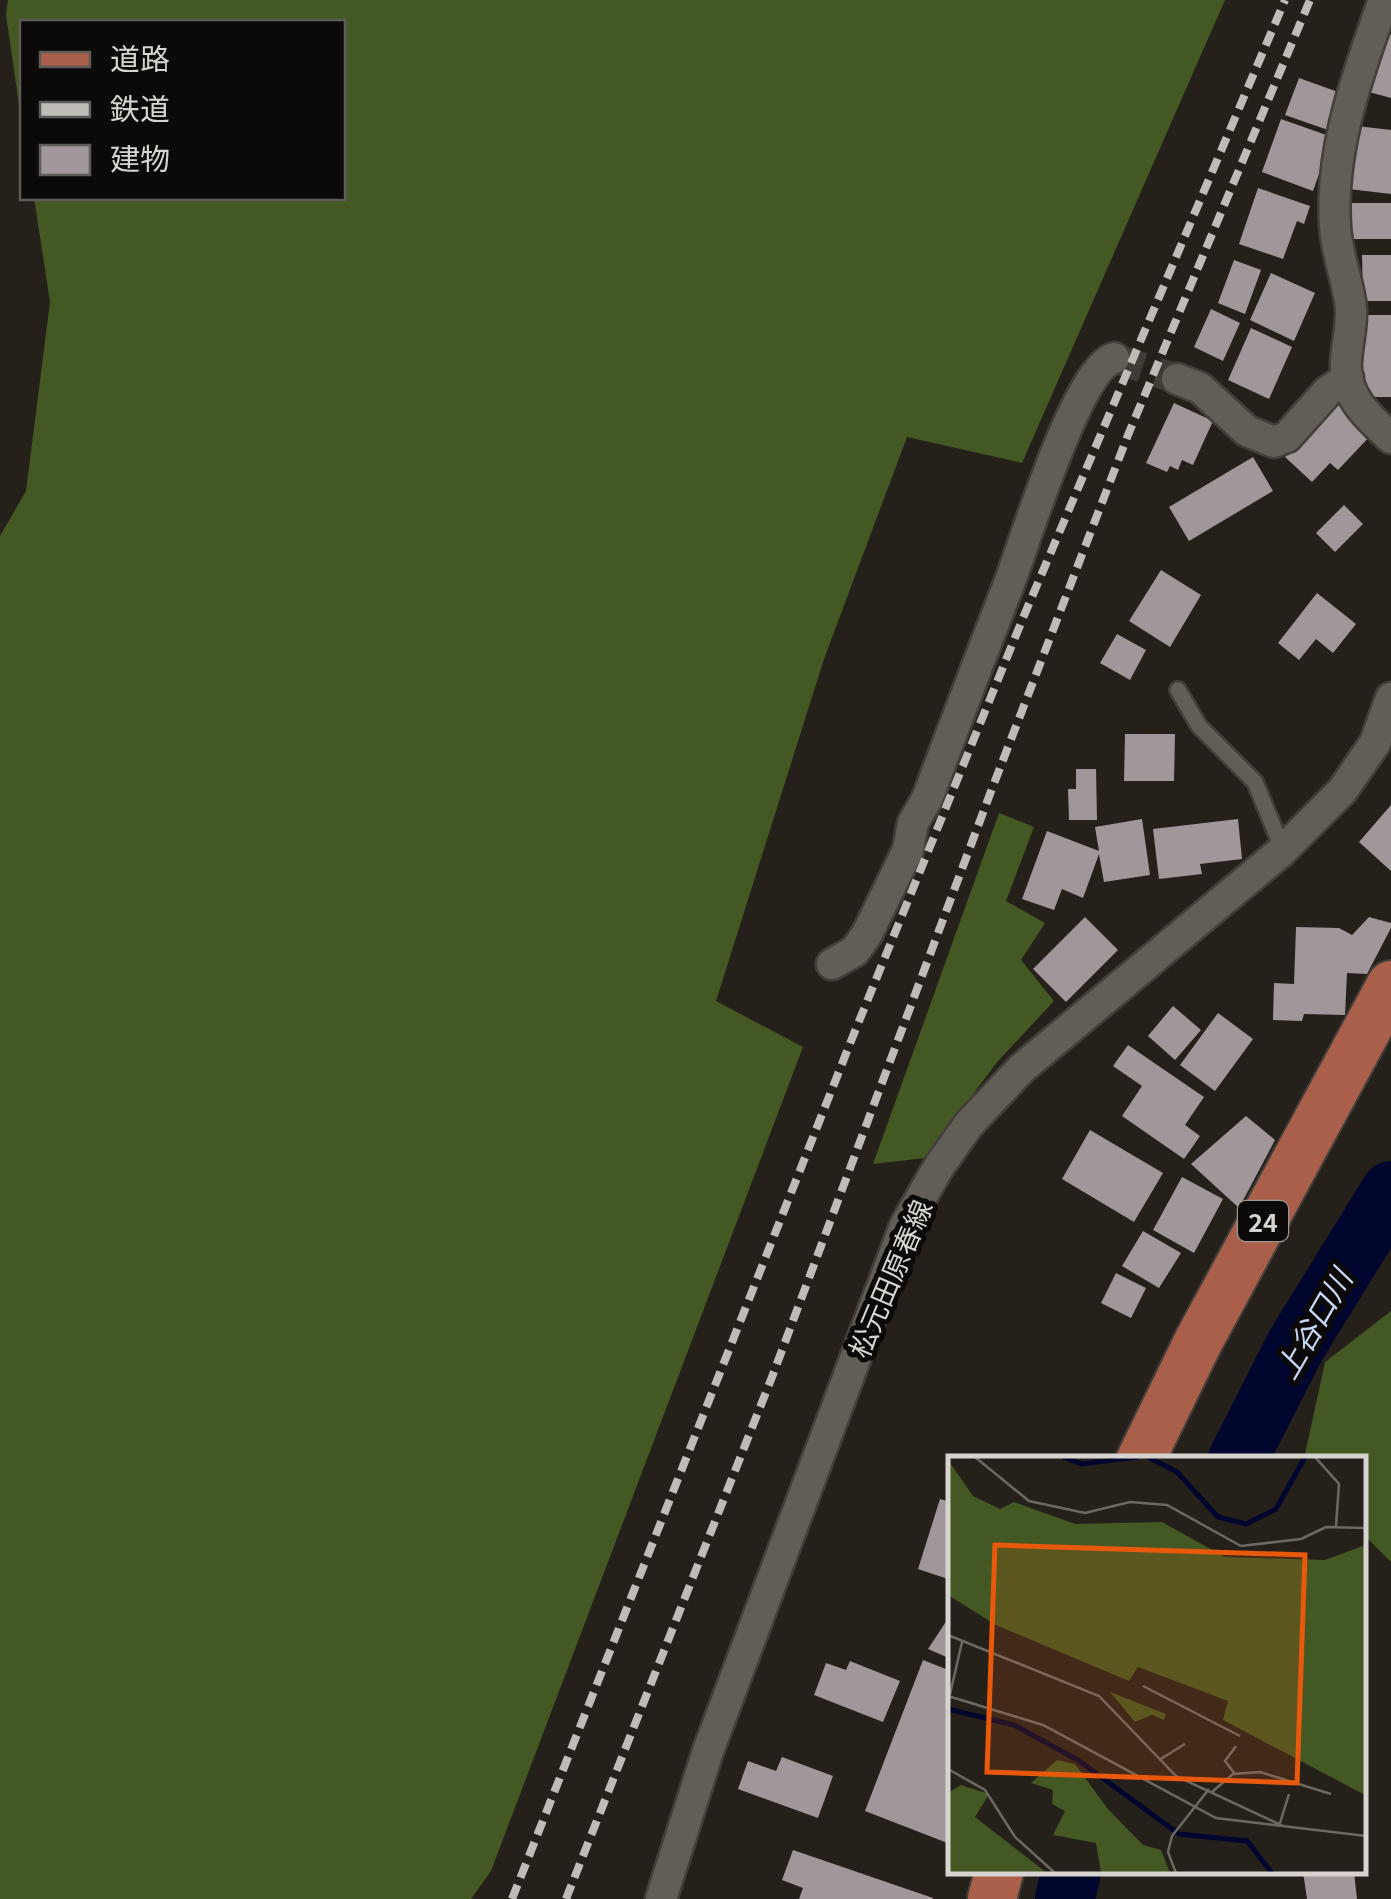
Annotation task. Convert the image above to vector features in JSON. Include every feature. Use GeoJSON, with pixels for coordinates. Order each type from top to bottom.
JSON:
{"type":"FeatureCollection","features":[{"type":"Feature","properties":{"kind":"main road","name":"24"},"geometry":{"type":"LineString","coordinates":[[1142,1456],[1198,1342],[1391,985]]}},
{"type":"Feature","properties":{"kind":"main road"},"geometry":{"type":"LineString","coordinates":[[992,1899],[998,1874]]}},
{"type":"Feature","properties":{"kind":"street"},"geometry":{"type":"LineString","coordinates":[[1384,0],[1359,71],[1337,176],[1335,228],[1350,305],[1352,331],[1346,364],[1350,392],[1363,412],[1391,438]]}},
{"type":"Feature","properties":{"kind":"street"},"geometry":{"type":"LineString","coordinates":[[832,964],[856,952],[908,850],[913,824],[927,799],[1047,474],[1098,372],[1106,361],[1114,358]]}},
{"type":"Feature","properties":{"kind":"street"},"geometry":{"type":"LineString","coordinates":[[1178,379],[1200,388],[1246,431],[1274,442],[1287,437],[1328,391],[1348,378]]}},
{"type":"Feature","properties":{"kind":"street","name":"松元田原春線"},"geometry":{"type":"LineString","coordinates":[[661,1899],[708,1751],[905,1226],[938,1168],[969,1124],[1022,1069],[1283,850],[1342,791],[1375,743],[1391,698]]}},
{"type":"Feature","properties":{"kind":"lane"},"geometry":{"type":"LineString","coordinates":[[1178,690],[1199,726],[1255,782],[1283,850]]}},
{"type":"Feature","properties":{"kind":"green space"},"geometry":{"type":"Polygon","coordinates":[[[8,0],[1225,0],[1022,463],[907,437],[824,659],[716,1001],[803,1047],[491,1871],[471,1899],[0,1899],[0,536],[26,491],[50,302],[34,200],[345,200],[345,20],[20,20],[20,111],[6,15],[8,0]]]}},
{"type":"Feature","properties":{"kind":"green space"},"geometry":{"type":"Polygon","coordinates":[[[999,813],[1034,827],[1006,901],[1045,923],[1021,960],[1054,1001],[998,1061],[925,1158],[873,1164],[999,813]]]}},
{"type":"Feature","properties":{"kind":"green space"},"geometry":{"type":"Polygon","coordinates":[[[1391,1311],[1391,1562],[1366,1537],[1366,1456],[1305,1456],[1325,1362],[1391,1311]]]}},
{"type":"Feature","properties":{"kind":"building"},"geometry":{"type":"Polygon","coordinates":[[[1385,33],[1391,35],[1391,98],[1369,92],[1385,33]]]}},
{"type":"Feature","properties":{"kind":"building"},"geometry":{"type":"Polygon","coordinates":[[[1299,78],[1341,93],[1328,130],[1285,115],[1299,78]]]}},
{"type":"Feature","properties":{"kind":"building"},"geometry":{"type":"Polygon","coordinates":[[[1281,119],[1332,137],[1313,191],[1262,172],[1281,119]]]}},
{"type":"Feature","properties":{"kind":"building"},"geometry":{"type":"Polygon","coordinates":[[[1357,126],[1391,130],[1391,194],[1349,189],[1357,126]]]}},
{"type":"Feature","properties":{"kind":"building"},"geometry":{"type":"Polygon","coordinates":[[[1258,188],[1310,206],[1304,224],[1297,221],[1283,259],[1239,244],[1258,188]]]}},
{"type":"Feature","properties":{"kind":"building"},"geometry":{"type":"Polygon","coordinates":[[[1352,203],[1391,203],[1391,239],[1351,239],[1352,203]]]}},
{"type":"Feature","properties":{"kind":"building"},"geometry":{"type":"Polygon","coordinates":[[[1362,255],[1391,255],[1391,301],[1363,301],[1362,255]]]}},
{"type":"Feature","properties":{"kind":"building"},"geometry":{"type":"Polygon","coordinates":[[[1234,260],[1261,270],[1245,314],[1218,303],[1234,260]]]}},
{"type":"Feature","properties":{"kind":"building"},"geometry":{"type":"Polygon","coordinates":[[[1271,273],[1315,293],[1294,341],[1250,320],[1271,273]]]}},
{"type":"Feature","properties":{"kind":"building"},"geometry":{"type":"Polygon","coordinates":[[[1211,309],[1240,323],[1223,361],[1194,347],[1211,309]]]}},
{"type":"Feature","properties":{"kind":"building"},"geometry":{"type":"Polygon","coordinates":[[[1363,315],[1391,315],[1391,397],[1363,397],[1363,315]]]}},
{"type":"Feature","properties":{"kind":"building"},"geometry":{"type":"Polygon","coordinates":[[[1251,328],[1292,347],[1269,399],[1228,380],[1251,328]]]}},
{"type":"Feature","properties":{"kind":"building"},"geometry":{"type":"Polygon","coordinates":[[[1337,401],[1372,434],[1338,470],[1330,463],[1312,482],[1285,457],[1337,401]]]}},
{"type":"Feature","properties":{"kind":"building"},"geometry":{"type":"Polygon","coordinates":[[[1174,403],[1213,421],[1193,465],[1182,460],[1178,470],[1170,466],[1167,472],[1146,463],[1174,403]]]}},
{"type":"Feature","properties":{"kind":"building"},"geometry":{"type":"Polygon","coordinates":[[[1253,457],[1273,491],[1189,541],[1169,507],[1253,457]]]}},
{"type":"Feature","properties":{"kind":"building"},"geometry":{"type":"Polygon","coordinates":[[[1344,505],[1363,524],[1335,552],[1316,533],[1344,505]]]}},
{"type":"Feature","properties":{"kind":"building"},"geometry":{"type":"Polygon","coordinates":[[[1161,570],[1201,595],[1170,647],[1129,621],[1161,570]]]}},
{"type":"Feature","properties":{"kind":"building"},"geometry":{"type":"Polygon","coordinates":[[[1317,593],[1356,624],[1333,653],[1316,639],[1299,660],[1278,643],[1317,593]]]}},
{"type":"Feature","properties":{"kind":"building"},"geometry":{"type":"Polygon","coordinates":[[[1117,634],[1146,650],[1130,680],[1100,663],[1117,634]]]}},
{"type":"Feature","properties":{"kind":"building"},"geometry":{"type":"Polygon","coordinates":[[[1125,734],[1175,734],[1174,781],[1124,781],[1125,734]]]}},
{"type":"Feature","properties":{"kind":"building"},"geometry":{"type":"Polygon","coordinates":[[[1076,769],[1096,769],[1097,820],[1069,820],[1068,789],[1076,789],[1076,769]]]}},
{"type":"Feature","properties":{"kind":"building"},"geometry":{"type":"Polygon","coordinates":[[[1391,805],[1391,871],[1359,842],[1391,805]]]}},
{"type":"Feature","properties":{"kind":"building"},"geometry":{"type":"Polygon","coordinates":[[[1142,819],[1150,875],[1104,882],[1099,854],[1083,898],[1062,889],[1054,910],[1022,899],[1047,831],[1099,851],[1095,827],[1142,819]]]}},
{"type":"Feature","properties":{"kind":"building"},"geometry":{"type":"Polygon","coordinates":[[[1238,819],[1242,859],[1200,864],[1202,874],[1159,879],[1153,829],[1238,819]]]}},
{"type":"Feature","properties":{"kind":"building"},"geometry":{"type":"Polygon","coordinates":[[[1085,917],[1118,950],[1066,1002],[1033,969],[1085,917]]]}},
{"type":"Feature","properties":{"kind":"building"},"geometry":{"type":"Polygon","coordinates":[[[1369,917],[1391,923],[1391,928],[1367,974],[1347,973],[1345,1015],[1304,1014],[1302,1021],[1273,1020],[1274,983],[1294,984],[1296,927],[1339,928],[1352,935],[1369,917]]]}},
{"type":"Feature","properties":{"kind":"building"},"geometry":{"type":"Polygon","coordinates":[[[1173,1006],[1201,1030],[1175,1060],[1148,1036],[1173,1006]]]}},
{"type":"Feature","properties":{"kind":"building"},"geometry":{"type":"Polygon","coordinates":[[[1218,1013],[1253,1039],[1215,1091],[1180,1065],[1218,1013]]]}},
{"type":"Feature","properties":{"kind":"building"},"geometry":{"type":"Polygon","coordinates":[[[1128,1045],[1204,1097],[1185,1125],[1200,1136],[1184,1159],[1122,1116],[1142,1086],[1113,1066],[1128,1045]]]}},
{"type":"Feature","properties":{"kind":"building"},"geometry":{"type":"Polygon","coordinates":[[[1246,1116],[1275,1140],[1239,1208],[1191,1164],[1246,1116]]]}},
{"type":"Feature","properties":{"kind":"building"},"geometry":{"type":"Polygon","coordinates":[[[1090,1130],[1163,1173],[1134,1222],[1062,1179],[1090,1130]]]}},
{"type":"Feature","properties":{"kind":"building"},"geometry":{"type":"Polygon","coordinates":[[[1182,1177],[1223,1199],[1194,1253],[1153,1230],[1182,1177]]]}},
{"type":"Feature","properties":{"kind":"building"},"geometry":{"type":"Polygon","coordinates":[[[1143,1231],[1181,1253],[1159,1288],[1122,1266],[1143,1231]]]}},
{"type":"Feature","properties":{"kind":"building"},"geometry":{"type":"Polygon","coordinates":[[[1116,1273],[1146,1288],[1131,1318],[1101,1303],[1116,1273]]]}},
{"type":"Feature","properties":{"kind":"building"},"geometry":{"type":"Polygon","coordinates":[[[940,1499],[948,1501],[948,1579],[918,1569],[940,1499]]]}},
{"type":"Feature","properties":{"kind":"building"},"geometry":{"type":"Polygon","coordinates":[[[948,1619],[948,1658],[928,1649],[948,1619]]]}},
{"type":"Feature","properties":{"kind":"building"},"geometry":{"type":"Polygon","coordinates":[[[923,1660],[948,1670],[948,1843],[865,1811],[923,1660]]]}},
{"type":"Feature","properties":{"kind":"building"},"geometry":{"type":"Polygon","coordinates":[[[850,1661],[900,1681],[883,1722],[814,1695],[826,1663],[846,1670],[850,1661]]]}},
{"type":"Feature","properties":{"kind":"building"},"geometry":{"type":"Polygon","coordinates":[[[782,1757],[833,1776],[818,1818],[738,1789],[748,1761],[776,1771],[782,1757]]]}},
{"type":"Feature","properties":{"kind":"building"},"geometry":{"type":"Polygon","coordinates":[[[793,1850],[933,1899],[799,1899],[803,1888],[782,1880],[793,1850]]]}},
{"type":"Feature","properties":{"kind":"building"},"geometry":{"type":"Polygon","coordinates":[[[1303,1874],[1354,1874],[1357,1899],[1307,1899],[1303,1874]]]}},
{"type":"Feature","properties":{"kind":"waterway","name":"上谷口川"},"geometry":{"type":"LineString","coordinates":[[1240,1456],[1296,1345],[1391,1191]]}},
{"type":"Feature","properties":{"kind":"waterway","name":"上谷口川"},"geometry":{"type":"LineString","coordinates":[[1065,1899],[1071,1874]]}},
{"type":"Feature","properties":{"kind":"tunnel"},"geometry":{"type":"LineString","coordinates":[[1114,358],[1177,379]]}},
{"type":"Feature","properties":{"kind":"railway"},"geometry":{"type":"LineString","coordinates":[[512,1899],[855,1031],[1023,618],[1285,0]]}},
{"type":"Feature","properties":{"kind":"railway"},"geometry":{"type":"LineString","coordinates":[[566,1899],[772,1377],[1128,435],[1310,0]]}}]}
